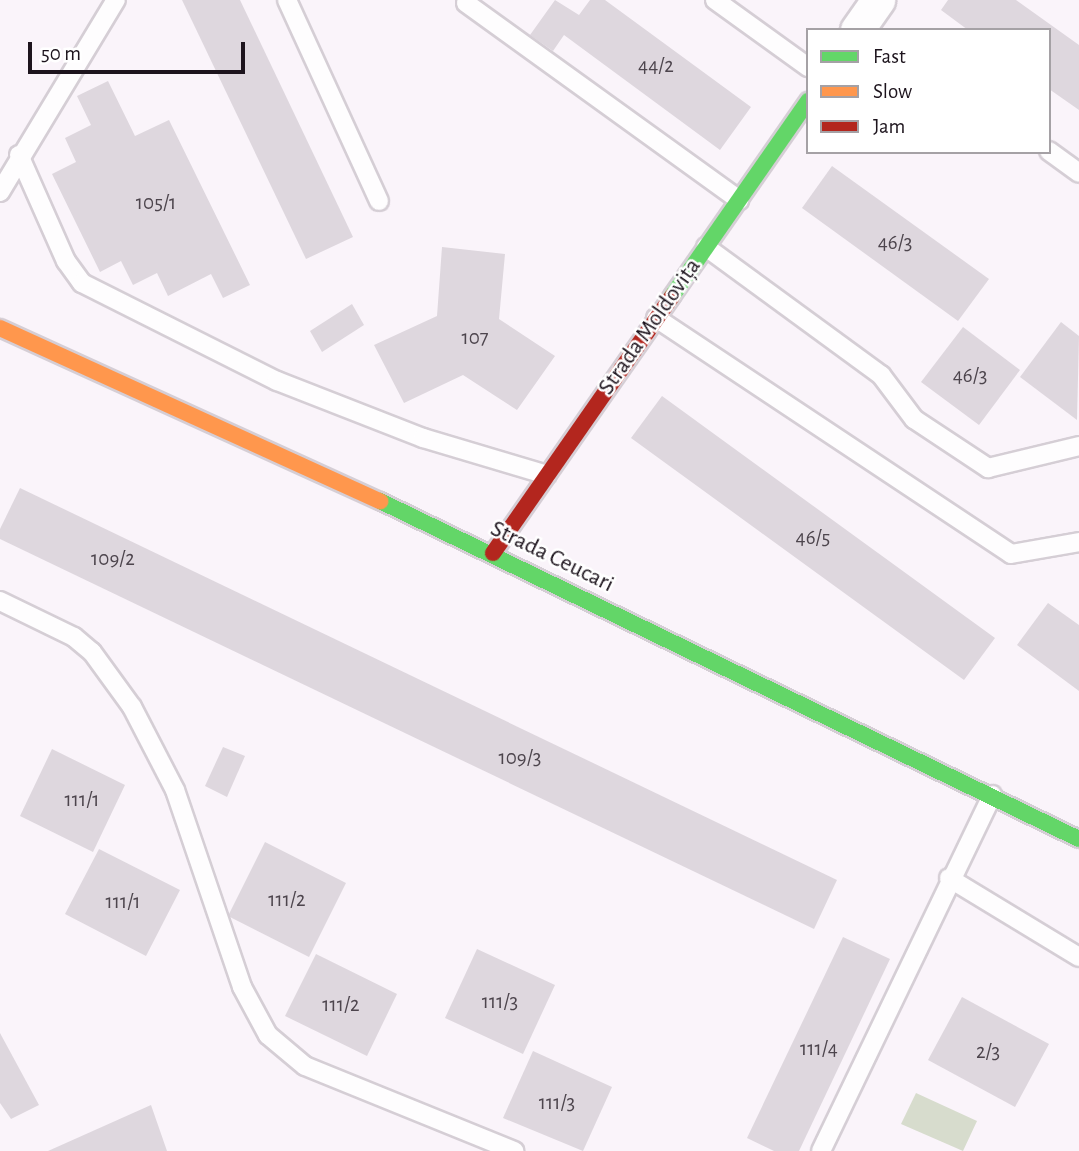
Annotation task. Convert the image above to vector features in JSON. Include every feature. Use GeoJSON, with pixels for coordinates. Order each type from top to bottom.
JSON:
{"type":"FeatureCollection","features":[{"type":"Feature","properties":{"kind":"street","name":"Strada Moldovița"},"geometry":{"type":"LineString","coordinates":[[493,553],[806,104]]}},
{"type":"Feature","properties":{"kind":"street","name":"Strada Ceucari"},"geometry":{"type":"LineString","coordinates":[[2,335],[493,553],[1079,839]]}},
{"type":"Feature","properties":{"kind":"lane"},"geometry":{"type":"LineString","coordinates":[[0,192],[19,155],[116,0]]}},
{"type":"Feature","properties":{"kind":"lane"},"geometry":{"type":"LineString","coordinates":[[287,0],[379,201]]}},
{"type":"Feature","properties":{"kind":"lane"},"geometry":{"type":"LineString","coordinates":[[715,0],[806,66]]}},
{"type":"Feature","properties":{"kind":"lane"},"geometry":{"type":"LineString","coordinates":[[466,4],[739,200]]}},
{"type":"Feature","properties":{"kind":"lane"},"geometry":{"type":"LineString","coordinates":[[1051,152],[1079,173]]}},
{"type":"Feature","properties":{"kind":"lane"},"geometry":{"type":"LineString","coordinates":[[19,155],[66,261],[82,283],[277,381],[423,438],[547,475]]}},
{"type":"Feature","properties":{"kind":"lane"},"geometry":{"type":"LineString","coordinates":[[706,247],[881,375],[914,419],[988,468],[1079,446]]}},
{"type":"Feature","properties":{"kind":"lane"},"geometry":{"type":"LineString","coordinates":[[656,318],[1011,554],[1079,541]]}},
{"type":"Feature","properties":{"kind":"lane"},"geometry":{"type":"LineString","coordinates":[[0,601],[74,637],[110,672],[163,761],[204,865],[242,987],[268,1035],[305,1066],[514,1151]]}},
{"type":"Feature","properties":{"kind":"lane"},"geometry":{"type":"LineString","coordinates":[[821,1151],[949,878],[992,795]]}},
{"type":"Feature","properties":{"kind":"lane"},"geometry":{"type":"LineString","coordinates":[[949,878],[1079,957]]}},
{"type":"Feature","properties":{"kind":"green space"},"geometry":{"type":"Polygon","coordinates":[[[916,1093],[977,1121],[963,1151],[901,1124],[916,1093]]]}},
{"type":"Feature","properties":{"kind":"building"},"geometry":{"type":"Polygon","coordinates":[[[182,0],[240,0],[353,237],[306,259],[182,0]]]}},
{"type":"Feature","properties":{"kind":"building"},"geometry":{"type":"Polygon","coordinates":[[[555,0],[579,15],[590,0],[605,0],[751,107],[720,150],[564,35],[553,51],[530,35],[555,0]]]}},
{"type":"Feature","properties":{"kind":"building"},"geometry":{"type":"Polygon","coordinates":[[[948,0],[1016,0],[1079,45],[1079,110],[1051,90],[1051,28],[965,28],[941,10],[948,0]]]}},
{"type":"Feature","properties":{"kind":"building"},"geometry":{"type":"Polygon","coordinates":[[[108,81],[135,136],[169,120],[250,285],[223,298],[211,274],[168,296],[157,273],[133,285],[121,261],[100,272],[52,174],[76,162],[65,138],[91,125],[77,96],[108,81]]]}},
{"type":"Feature","properties":{"kind":"building"},"geometry":{"type":"Polygon","coordinates":[[[832,166],[989,279],[958,321],[802,208],[832,166]]]}},
{"type":"Feature","properties":{"kind":"building"},"geometry":{"type":"Polygon","coordinates":[[[442,247],[505,254],[499,319],[555,356],[517,410],[463,375],[404,403],[374,345],[437,316],[442,247]]]}},
{"type":"Feature","properties":{"kind":"building"},"geometry":{"type":"Polygon","coordinates":[[[352,304],[364,325],[322,352],[310,331],[352,304]]]}},
{"type":"Feature","properties":{"kind":"building"},"geometry":{"type":"Polygon","coordinates":[[[1061,322],[1079,336],[1077,420],[1020,377],[1061,322]]]}},
{"type":"Feature","properties":{"kind":"building"},"geometry":{"type":"Polygon","coordinates":[[[963,327],[1020,370],[979,425],[921,382],[963,327]]]}},
{"type":"Feature","properties":{"kind":"building"},"geometry":{"type":"Polygon","coordinates":[[[662,396],[995,638],[964,680],[631,438],[662,396]]]}},
{"type":"Feature","properties":{"kind":"building"},"geometry":{"type":"Polygon","coordinates":[[[20,488],[837,880],[814,929],[0,539],[0,529],[20,488]]]}},
{"type":"Feature","properties":{"kind":"building"},"geometry":{"type":"Polygon","coordinates":[[[1048,603],[1079,625],[1079,691],[1017,645],[1048,603]]]}},
{"type":"Feature","properties":{"kind":"building"},"geometry":{"type":"Polygon","coordinates":[[[223,747],[245,756],[227,797],[205,786],[223,747]]]}},
{"type":"Feature","properties":{"kind":"building"},"geometry":{"type":"Polygon","coordinates":[[[52,749],[125,785],[93,852],[20,816],[52,749]]]}},
{"type":"Feature","properties":{"kind":"building"},"geometry":{"type":"Polygon","coordinates":[[[265,842],[346,883],[309,957],[228,916],[265,842]]]}},
{"type":"Feature","properties":{"kind":"building"},"geometry":{"type":"Polygon","coordinates":[[[99,849],[180,890],[146,956],[65,914],[99,849]]]}},
{"type":"Feature","properties":{"kind":"building"},"geometry":{"type":"Polygon","coordinates":[[[843,937],[890,959],[799,1151],[774,1151],[747,1138],[843,937]]]}},
{"type":"Feature","properties":{"kind":"building"},"geometry":{"type":"Polygon","coordinates":[[[477,949],[555,985],[523,1054],[445,1018],[477,949]]]}},
{"type":"Feature","properties":{"kind":"building"},"geometry":{"type":"Polygon","coordinates":[[[316,954],[397,994],[367,1056],[285,1016],[316,954]]]}},
{"type":"Feature","properties":{"kind":"building"},"geometry":{"type":"Polygon","coordinates":[[[962,997],[1049,1044],[1015,1107],[928,1060],[962,997]]]}},
{"type":"Feature","properties":{"kind":"building"},"geometry":{"type":"Polygon","coordinates":[[[0,1033],[39,1105],[11,1119],[0,1103],[0,1033]]]}},
{"type":"Feature","properties":{"kind":"building"},"geometry":{"type":"Polygon","coordinates":[[[533,1051],[612,1087],[583,1151],[503,1118],[533,1051]]]}},
{"type":"Feature","properties":{"kind":"building"},"geometry":{"type":"Polygon","coordinates":[[[151,1105],[167,1151],[48,1151],[151,1105]]]}},
{"type":"Feature","properties":{"kind":"traffic: fast"},"geometry":{"type":"LineString","coordinates":[[672,296],[806,104]]}},
{"type":"Feature","properties":{"kind":"traffic: fast"},"geometry":{"type":"LineString","coordinates":[[380,501],[1079,839]]}},
{"type":"Feature","properties":{"kind":"traffic: slow"},"geometry":{"type":"LineString","coordinates":[[0,328],[380,501]]}},
{"type":"Feature","properties":{"kind":"traffic: jam"},"geometry":{"type":"LineString","coordinates":[[493,553],[672,296]]}}]}
